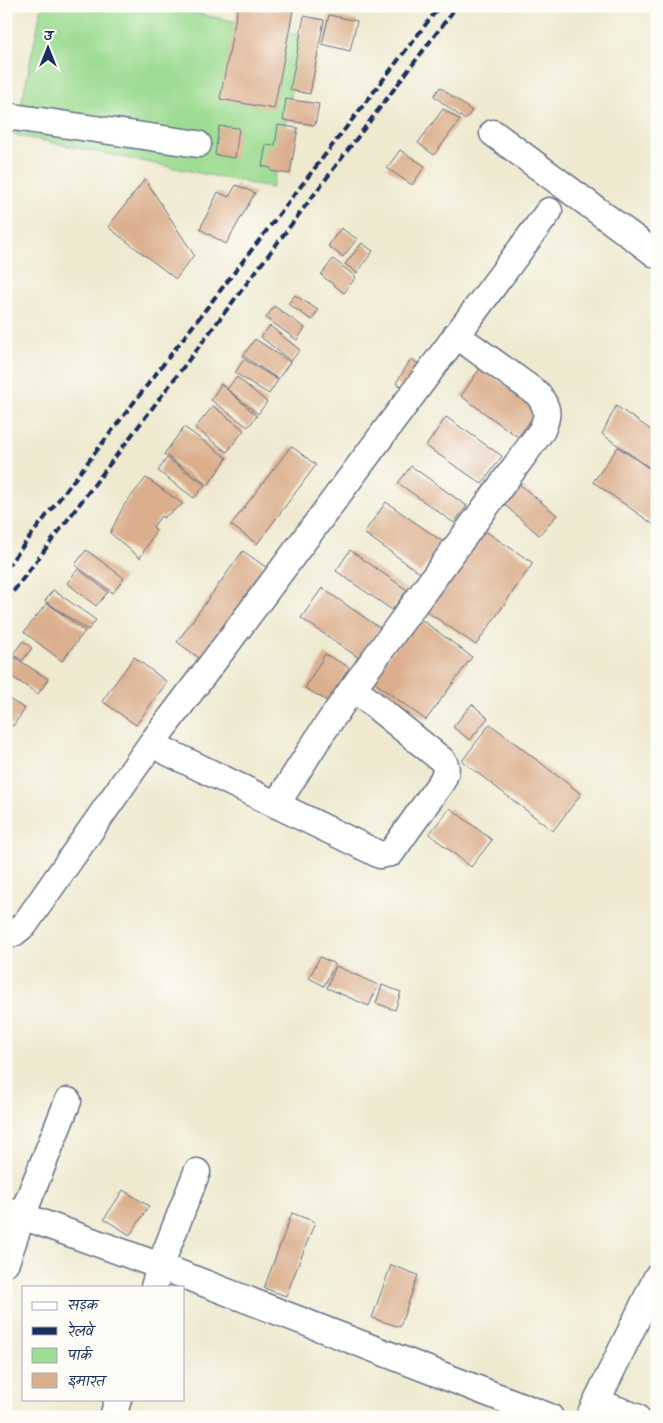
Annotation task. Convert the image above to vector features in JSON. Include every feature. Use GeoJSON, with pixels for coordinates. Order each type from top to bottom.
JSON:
{"type":"FeatureCollection","features":[{"type":"Feature","properties":{"kind":"street"},"geometry":{"type":"LineString","coordinates":[[6,116],[198,144]]}},
{"type":"Feature","properties":{"kind":"street"},"geometry":{"type":"LineString","coordinates":[[493,133],[657,255]]}},
{"type":"Feature","properties":{"kind":"street"},"geometry":{"type":"LineString","coordinates":[[6,936],[14,933],[25,924],[151,744],[230,641],[549,211]]}},
{"type":"Feature","properties":{"kind":"street"},"geometry":{"type":"LineString","coordinates":[[276,805],[353,688],[542,430],[546,421],[547,412],[538,394],[456,335]]}},
{"type":"Feature","properties":{"kind":"street"},"geometry":{"type":"LineString","coordinates":[[151,744],[380,855],[391,853],[442,781],[446,772],[446,764],[353,688]]}},
{"type":"Feature","properties":{"kind":"street"},"geometry":{"type":"LineString","coordinates":[[6,1262],[14,1213],[68,1102]]}},
{"type":"Feature","properties":{"kind":"street"},"geometry":{"type":"LineString","coordinates":[[157,1276],[197,1172]]}},
{"type":"Feature","properties":{"kind":"street"},"geometry":{"type":"LineString","coordinates":[[14,1213],[157,1276],[185,1286]]}},
{"type":"Feature","properties":{"kind":"street"},"geometry":{"type":"LineString","coordinates":[[185,1286],[550,1417]]}},
{"type":"Feature","properties":{"kind":"street"},"geometry":{"type":"LineString","coordinates":[[636,1417],[593,1410],[654,1289]]}},
{"type":"Feature","properties":{"kind":"street"},"geometry":{"type":"LineString","coordinates":[[113,1417],[118,1400]]}},
{"type":"Feature","properties":{"kind":"green space"},"geometry":{"type":"Polygon","coordinates":[[[42,6],[161,6],[303,36],[272,188],[15,135],[42,6]]]}},
{"type":"Feature","properties":{"kind":"building"},"geometry":{"type":"Polygon","coordinates":[[[238,6],[265,6],[293,11],[274,109],[220,99],[238,6]]]}},
{"type":"Feature","properties":{"kind":"building"},"geometry":{"type":"Polygon","coordinates":[[[329,15],[357,21],[350,51],[322,44],[329,15]]]}},
{"type":"Feature","properties":{"kind":"building"},"geometry":{"type":"Polygon","coordinates":[[[304,16],[324,20],[310,94],[290,90],[304,16]]]}},
{"type":"Feature","properties":{"kind":"building"},"geometry":{"type":"Polygon","coordinates":[[[440,87],[472,111],[465,120],[434,96],[440,87]]]}},
{"type":"Feature","properties":{"kind":"building"},"geometry":{"type":"Polygon","coordinates":[[[286,99],[319,104],[315,125],[283,120],[286,99]]]}},
{"type":"Feature","properties":{"kind":"building"},"geometry":{"type":"Polygon","coordinates":[[[443,109],[460,120],[434,155],[418,143],[443,109]]]}},
{"type":"Feature","properties":{"kind":"building"},"geometry":{"type":"Polygon","coordinates":[[[278,125],[298,128],[290,174],[271,171],[271,168],[262,166],[266,145],[275,146],[278,125]]]}},
{"type":"Feature","properties":{"kind":"building"},"geometry":{"type":"Polygon","coordinates":[[[219,126],[239,128],[235,158],[215,155],[219,126]]]}},
{"type":"Feature","properties":{"kind":"building"},"geometry":{"type":"Polygon","coordinates":[[[400,150],[425,166],[412,185],[387,168],[400,150]]]}},
{"type":"Feature","properties":{"kind":"building"},"geometry":{"type":"Polygon","coordinates":[[[145,179],[194,255],[176,279],[108,227],[145,179]]]}},
{"type":"Feature","properties":{"kind":"building"},"geometry":{"type":"Polygon","coordinates":[[[236,185],[255,193],[226,244],[200,229],[218,192],[229,197],[236,185]]]}},
{"type":"Feature","properties":{"kind":"building"},"geometry":{"type":"Polygon","coordinates":[[[341,228],[357,239],[343,257],[328,246],[341,228]]]}},
{"type":"Feature","properties":{"kind":"building"},"geometry":{"type":"Polygon","coordinates":[[[362,243],[373,251],[357,273],[345,264],[362,243]]]}},
{"type":"Feature","properties":{"kind":"building"},"geometry":{"type":"Polygon","coordinates":[[[333,259],[356,277],[344,293],[321,275],[333,259]]]}},
{"type":"Feature","properties":{"kind":"building"},"geometry":{"type":"Polygon","coordinates":[[[295,295],[318,310],[312,320],[288,304],[295,295]]]}},
{"type":"Feature","properties":{"kind":"building"},"geometry":{"type":"Polygon","coordinates":[[[274,306],[305,328],[297,340],[266,318],[274,306]]]}},
{"type":"Feature","properties":{"kind":"building"},"geometry":{"type":"Polygon","coordinates":[[[270,326],[300,350],[291,361],[261,337],[270,326]]]}},
{"type":"Feature","properties":{"kind":"building"},"geometry":{"type":"Polygon","coordinates":[[[255,339],[290,362],[278,379],[243,356],[255,339]]]}},
{"type":"Feature","properties":{"kind":"building"},"geometry":{"type":"Polygon","coordinates":[[[244,359],[278,380],[269,394],[235,373],[244,359]]]}},
{"type":"Feature","properties":{"kind":"building"},"geometry":{"type":"Polygon","coordinates":[[[411,359],[426,369],[411,392],[396,383],[411,359]]]}},
{"type":"Feature","properties":{"kind":"building"},"geometry":{"type":"Polygon","coordinates":[[[481,367],[539,409],[518,437],[461,396],[481,367]]]}},
{"type":"Feature","properties":{"kind":"building"},"geometry":{"type":"Polygon","coordinates":[[[237,377],[267,402],[258,414],[227,389],[237,377]]]}},
{"type":"Feature","properties":{"kind":"building"},"geometry":{"type":"Polygon","coordinates":[[[221,384],[257,416],[248,427],[211,400],[221,384]]]}},
{"type":"Feature","properties":{"kind":"building"},"geometry":{"type":"Polygon","coordinates":[[[213,406],[244,430],[227,452],[195,428],[213,406]]]}},
{"type":"Feature","properties":{"kind":"building"},"geometry":{"type":"Polygon","coordinates":[[[616,406],[657,434],[657,473],[602,434],[616,406]]]}},
{"type":"Feature","properties":{"kind":"building"},"geometry":{"type":"Polygon","coordinates":[[[446,417],[502,456],[482,484],[426,446],[446,417]]]}},
{"type":"Feature","properties":{"kind":"building"},"geometry":{"type":"Polygon","coordinates":[[[184,427],[227,458],[208,485],[164,454],[184,427]]]}},
{"type":"Feature","properties":{"kind":"building"},"geometry":{"type":"Polygon","coordinates":[[[291,446],[316,465],[257,544],[231,525],[291,446]]]}},
{"type":"Feature","properties":{"kind":"building"},"geometry":{"type":"Polygon","coordinates":[[[618,447],[657,474],[657,527],[593,482],[618,447]]]}},
{"type":"Feature","properties":{"kind":"building"},"geometry":{"type":"Polygon","coordinates":[[[167,458],[205,485],[194,498],[158,471],[167,458]]]}},
{"type":"Feature","properties":{"kind":"building"},"geometry":{"type":"Polygon","coordinates":[[[411,466],[467,506],[454,523],[398,483],[411,466]]]}},
{"type":"Feature","properties":{"kind":"building"},"geometry":{"type":"Polygon","coordinates":[[[146,478],[183,504],[163,518],[161,516],[153,527],[156,530],[140,558],[110,533],[124,505],[146,478]]]}},
{"type":"Feature","properties":{"kind":"building"},"geometry":{"type":"Polygon","coordinates":[[[514,480],[557,515],[539,535],[499,500],[514,480]]]}},
{"type":"Feature","properties":{"kind":"building"},"geometry":{"type":"Polygon","coordinates":[[[386,502],[443,542],[420,573],[364,533],[386,502]]]}},
{"type":"Feature","properties":{"kind":"building"},"geometry":{"type":"Polygon","coordinates":[[[482,529],[533,563],[476,645],[426,611],[482,529]]]}},
{"type":"Feature","properties":{"kind":"building"},"geometry":{"type":"Polygon","coordinates":[[[86,550],[124,578],[113,593],[75,565],[86,550]]]}},
{"type":"Feature","properties":{"kind":"building"},"geometry":{"type":"Polygon","coordinates":[[[350,550],[407,590],[392,610],[336,571],[350,550]]]}},
{"type":"Feature","properties":{"kind":"building"},"geometry":{"type":"Polygon","coordinates":[[[243,551],[267,568],[202,660],[177,642],[243,551]]]}},
{"type":"Feature","properties":{"kind":"building"},"geometry":{"type":"Polygon","coordinates":[[[78,569],[108,592],[96,606],[67,583],[78,569]]]}},
{"type":"Feature","properties":{"kind":"building"},"geometry":{"type":"Polygon","coordinates":[[[322,588],[380,628],[359,658],[301,618],[322,588]]]}},
{"type":"Feature","properties":{"kind":"building"},"geometry":{"type":"Polygon","coordinates":[[[53,590],[96,620],[88,630],[45,601],[53,590]]]}},
{"type":"Feature","properties":{"kind":"building"},"geometry":{"type":"Polygon","coordinates":[[[47,603],[85,631],[62,661],[24,632],[47,603]]]}},
{"type":"Feature","properties":{"kind":"building"},"geometry":{"type":"Polygon","coordinates":[[[418,617],[472,657],[426,720],[371,680],[418,617]]]}},
{"type":"Feature","properties":{"kind":"building"},"geometry":{"type":"Polygon","coordinates":[[[23,641],[32,648],[22,661],[13,654],[23,641]]]}},
{"type":"Feature","properties":{"kind":"building"},"geometry":{"type":"Polygon","coordinates":[[[325,654],[349,667],[329,702],[305,688],[325,654]]]}},
{"type":"Feature","properties":{"kind":"building"},"geometry":{"type":"Polygon","coordinates":[[[11,655],[48,679],[38,694],[6,673],[6,662],[11,655]]]}},
{"type":"Feature","properties":{"kind":"building"},"geometry":{"type":"Polygon","coordinates":[[[134,657],[167,682],[136,725],[102,701],[134,657]]]}},
{"type":"Feature","properties":{"kind":"building"},"geometry":{"type":"Polygon","coordinates":[[[6,697],[25,709],[13,726],[6,722],[6,697]]]}},
{"type":"Feature","properties":{"kind":"building"},"geometry":{"type":"Polygon","coordinates":[[[472,704],[488,718],[470,740],[453,727],[472,704]]]}},
{"type":"Feature","properties":{"kind":"building"},"geometry":{"type":"Polygon","coordinates":[[[490,724],[581,794],[553,831],[462,761],[490,724]]]}},
{"type":"Feature","properties":{"kind":"building"},"geometry":{"type":"Polygon","coordinates":[[[450,808],[492,840],[471,867],[429,834],[450,808]]]}},
{"type":"Feature","properties":{"kind":"building"},"geometry":{"type":"Polygon","coordinates":[[[320,957],[335,964],[324,986],[309,978],[320,957]]]}},
{"type":"Feature","properties":{"kind":"building"},"geometry":{"type":"Polygon","coordinates":[[[336,966],[378,985],[369,1006],[327,988],[336,966]]]}},
{"type":"Feature","properties":{"kind":"building"},"geometry":{"type":"Polygon","coordinates":[[[382,985],[401,992],[395,1010],[376,1003],[382,985]]]}},
{"type":"Feature","properties":{"kind":"building"},"geometry":{"type":"Polygon","coordinates":[[[123,1190],[149,1206],[130,1235],[104,1219],[123,1190]]]}},
{"type":"Feature","properties":{"kind":"building"},"geometry":{"type":"Polygon","coordinates":[[[292,1213],[315,1222],[286,1296],[264,1288],[292,1213]]]}},
{"type":"Feature","properties":{"kind":"building"},"geometry":{"type":"Polygon","coordinates":[[[391,1265],[418,1275],[400,1327],[372,1318],[391,1265]]]}},
{"type":"Feature","properties":{"kind":"railway"},"geometry":{"type":"LineString","coordinates":[[6,568],[440,6]]}},
{"type":"Feature","properties":{"kind":"railway"},"geometry":{"type":"LineString","coordinates":[[6,601],[457,6]]}}]}
